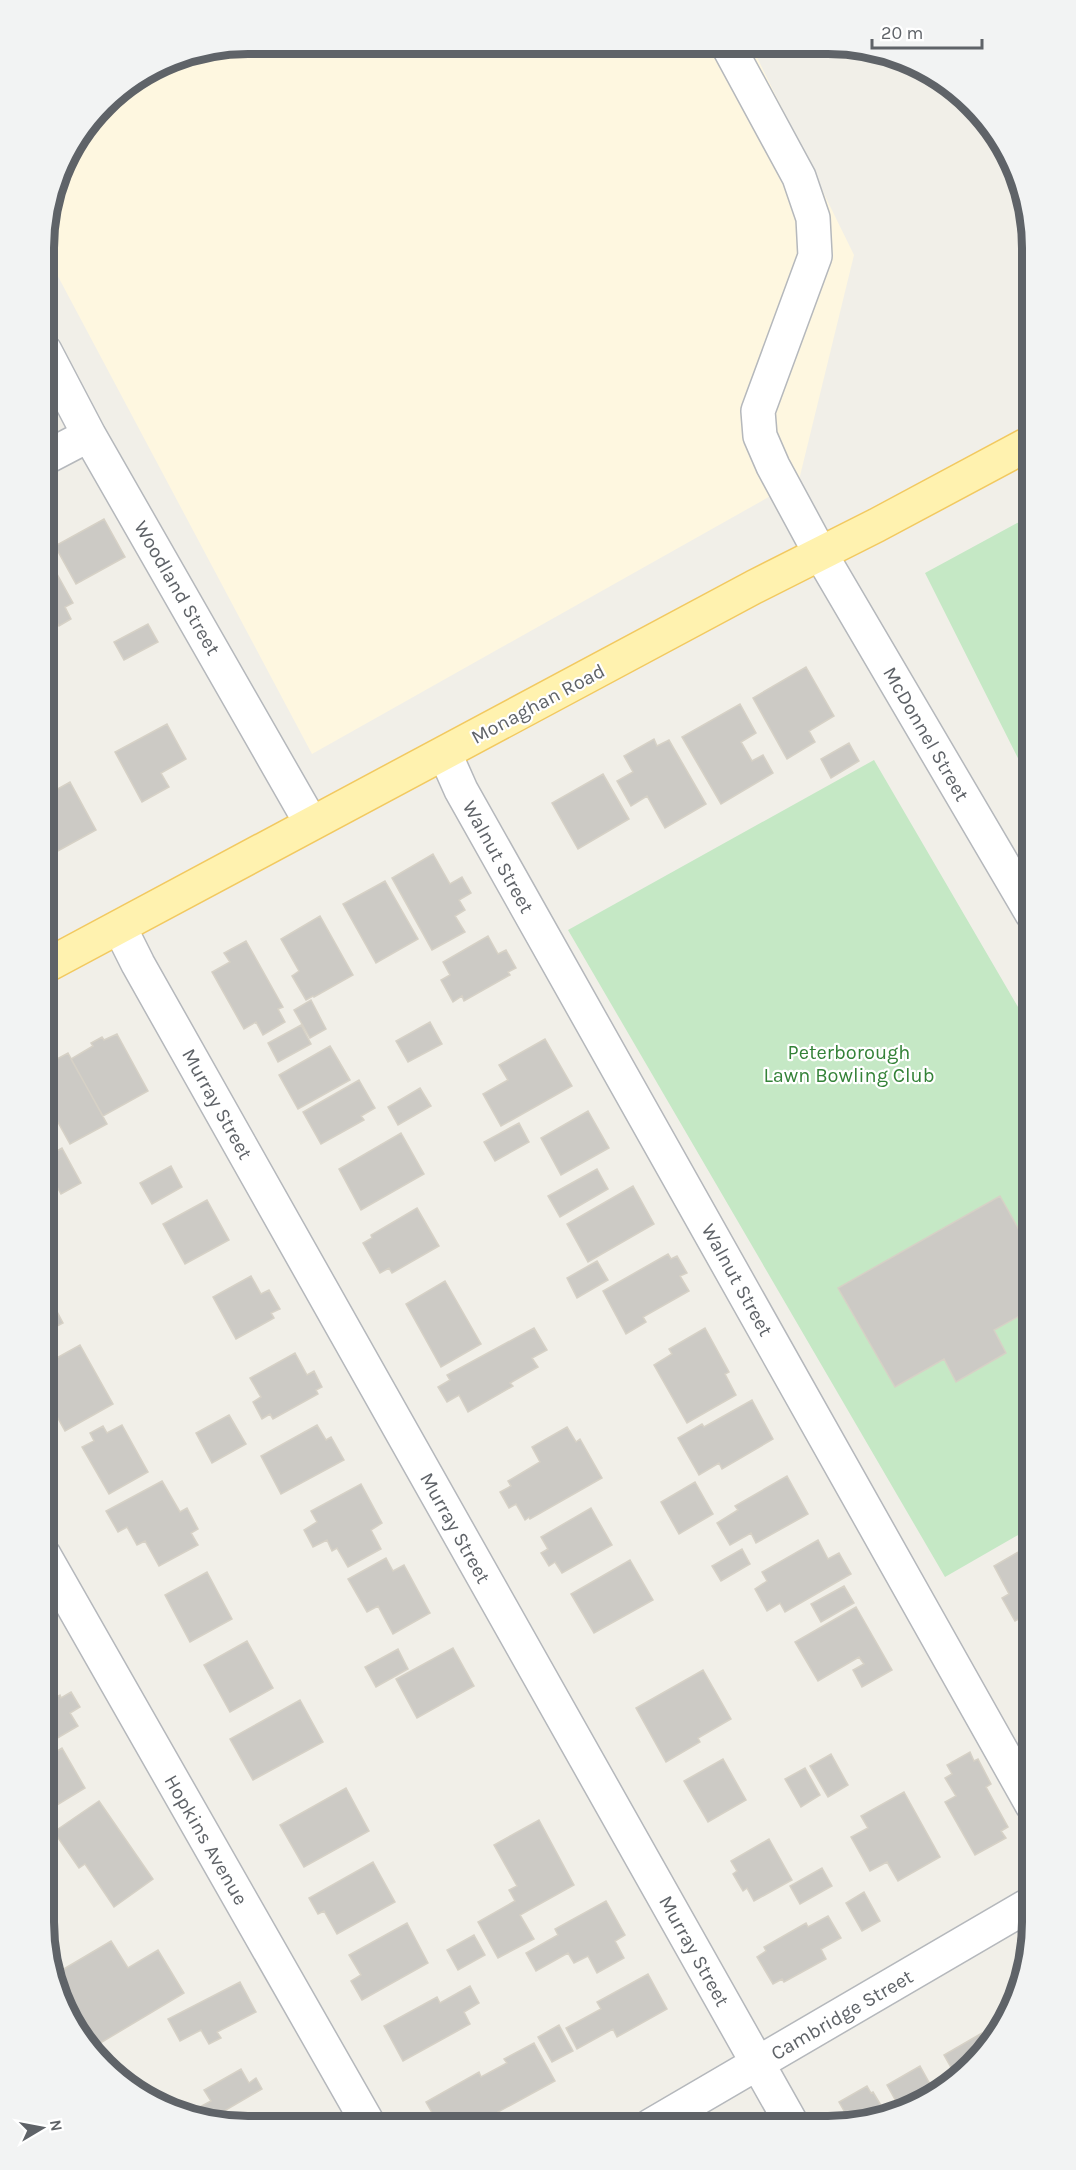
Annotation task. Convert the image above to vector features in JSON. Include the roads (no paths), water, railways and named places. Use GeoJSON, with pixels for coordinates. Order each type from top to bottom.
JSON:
{"type":"FeatureCollection","features":[{"type":"Feature","properties":{"kind":"main road","name":"Monaghan Road"},"geometry":{"type":"LineString","coordinates":[[54,962],[754,587],[1022,447]]}},
{"type":"Feature","properties":{"kind":"street","name":"McDonnel Street"},"geometry":{"type":"LineString","coordinates":[[732,54],[799,177],[813,219],[815,256],[758,411],[760,436],[773,466],[820,554],[1022,897]]}},
{"type":"Feature","properties":{"kind":"street","name":"Woodland Street"},"geometry":{"type":"LineString","coordinates":[[54,368],[89,435],[311,823]]}},
{"type":"Feature","properties":{"kind":"street"},"geometry":{"type":"LineString","coordinates":[[54,453],[89,435]]}},
{"type":"Feature","properties":{"kind":"street","name":"Walnut Street"},"geometry":{"type":"LineString","coordinates":[[445,754],[466,800],[1022,1787]]}},
{"type":"Feature","properties":{"kind":"street","name":"Murray Street"},"geometry":{"type":"LineString","coordinates":[[120,928],[138,964],[787,2116]]}},
{"type":"Feature","properties":{"kind":"street","name":"Hopkins Avenue"},"geometry":{"type":"LineString","coordinates":[[54,1573],[364,2116]]}},
{"type":"Feature","properties":{"kind":"street","name":"Cambridge Street"},"geometry":{"type":"LineString","coordinates":[[668,2116],[1022,1909]]}},
{"type":"Feature","properties":{"kind":"park label","name":"Peterborough Lawn Bowling Club"},"geometry":{"type":"Point","coordinates":[849,1064]}}]}
